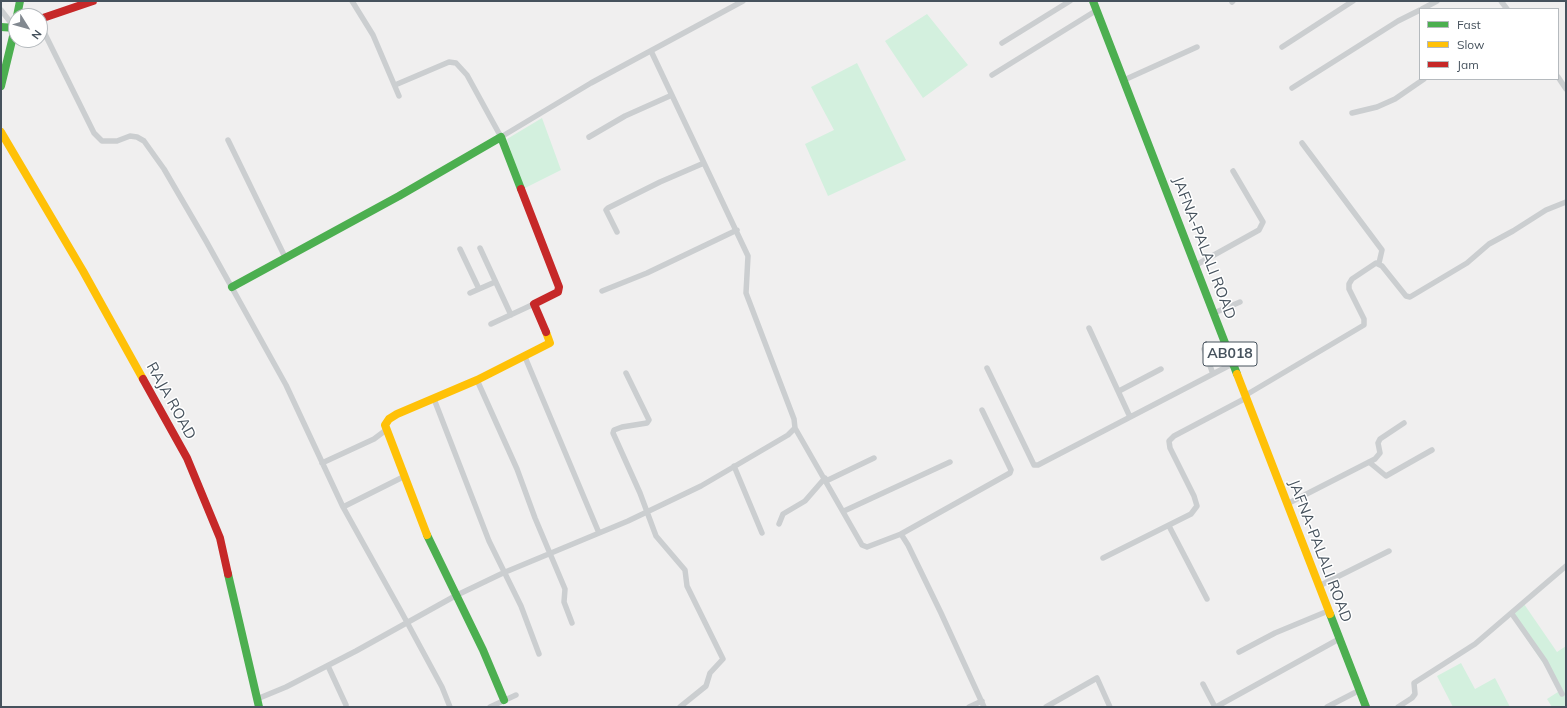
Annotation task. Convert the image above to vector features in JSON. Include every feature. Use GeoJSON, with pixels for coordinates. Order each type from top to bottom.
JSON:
{"type":"FeatureCollection","features":[{"type":"Feature","properties":{"kind":"street"},"geometry":{"type":"LineString","coordinates":[[48,16],[93,1]]}},
{"type":"Feature","properties":{"kind":"street"},"geometry":{"type":"LineString","coordinates":[[352,1],[373,35],[399,96]]}},
{"type":"Feature","properties":{"kind":"street"},"geometry":{"type":"LineString","coordinates":[[232,287],[399,196],[590,83],[743,1]]}},
{"type":"Feature","properties":{"kind":"street"},"geometry":{"type":"LineString","coordinates":[[1002,43],[1070,1]]}},
{"type":"Feature","properties":{"kind":"street","name":"JAFNA-PALALI ROAD"},"geometry":{"type":"LineString","coordinates":[[1093,1],[1196,265],[1358,691],[1366,707]]}},
{"type":"Feature","properties":{"kind":"street"},"geometry":{"type":"LineString","coordinates":[[1282,47],[1353,1]]}},
{"type":"Feature","properties":{"kind":"street"},"geometry":{"type":"LineString","coordinates":[[1425,8],[1437,1]]}},
{"type":"Feature","properties":{"kind":"street"},"geometry":{"type":"LineString","coordinates":[[1,10],[8,18]]}},
{"type":"Feature","properties":{"kind":"street"},"geometry":{"type":"LineString","coordinates":[[992,75],[1097,10]]}},
{"type":"Feature","properties":{"kind":"street"},"geometry":{"type":"LineString","coordinates":[[1292,88],[1398,21],[1419,11]]}},
{"type":"Feature","properties":{"kind":"street"},"geometry":{"type":"LineString","coordinates":[[48,40],[94,133],[102,141],[117,141],[130,136],[137,137],[144,141],[164,169],[286,385],[343,507],[442,687],[450,707]]}},
{"type":"Feature","properties":{"kind":"street"},"geometry":{"type":"LineString","coordinates":[[1124,80],[1197,47]]}},
{"type":"Feature","properties":{"kind":"street"},"geometry":{"type":"LineString","coordinates":[[1,86],[11,48]]}},
{"type":"Feature","properties":{"kind":"street"},"geometry":{"type":"LineString","coordinates":[[651,51],[748,256],[746,292],[794,419],[795,428],[864,546],[867,547],[901,534],[1010,473],[1011,470],[982,410]]}},
{"type":"Feature","properties":{"kind":"street"},"geometry":{"type":"LineString","coordinates":[[394,85],[449,62],[456,63],[467,75],[501,137],[559,287],[558,292],[491,324]]}},
{"type":"Feature","properties":{"kind":"street"},"geometry":{"type":"LineString","coordinates":[[1559,78],[1566,89]]}},
{"type":"Feature","properties":{"kind":"street"},"geometry":{"type":"LineString","coordinates":[[1352,113],[1377,107],[1395,99],[1423,80]]}},
{"type":"Feature","properties":{"kind":"street"},"geometry":{"type":"LineString","coordinates":[[589,137],[625,116],[672,95]]}},
{"type":"Feature","properties":{"kind":"street","name":"RAJA ROAD"},"geometry":{"type":"LineString","coordinates":[[1,132],[83,272],[187,458],[220,538],[258,703]]}},
{"type":"Feature","properties":{"kind":"street"},"geometry":{"type":"LineString","coordinates":[[228,140],[285,257]]}},
{"type":"Feature","properties":{"kind":"street"},"geometry":{"type":"LineString","coordinates":[[1302,143],[1382,250],[1379,264]]}},
{"type":"Feature","properties":{"kind":"street"},"geometry":{"type":"LineString","coordinates":[[617,232],[606,210],[608,208],[660,182],[704,163]]}},
{"type":"Feature","properties":{"kind":"street"},"geometry":{"type":"LineString","coordinates":[[1196,265],[1259,230],[1262,226],[1263,222],[1233,171]]}},
{"type":"Feature","properties":{"kind":"street"},"geometry":{"type":"LineString","coordinates":[[1379,264],[1406,296],[1410,297],[1467,263],[1488,244],[1513,231],[1546,210],[1566,202]]}},
{"type":"Feature","properties":{"kind":"street"},"geometry":{"type":"LineString","coordinates":[[602,291],[646,273],[737,230]]}},
{"type":"Feature","properties":{"kind":"street"},"geometry":{"type":"LineString","coordinates":[[460,248],[479,289]]}},
{"type":"Feature","properties":{"kind":"street"},"geometry":{"type":"LineString","coordinates":[[480,248],[511,315]]}},
{"type":"Feature","properties":{"kind":"street"},"geometry":{"type":"LineString","coordinates":[[1103,558],[1192,514],[1197,506],[1194,496],[1170,448],[1169,441],[1174,436],[1246,396],[1364,325],[1364,319],[1349,289],[1349,284],[1352,279],[1366,269],[1376,263],[1379,264]]}},
{"type":"Feature","properties":{"kind":"street"},"geometry":{"type":"LineString","coordinates":[[470,292],[495,282]]}},
{"type":"Feature","properties":{"kind":"street"},"geometry":{"type":"LineString","coordinates":[[1214,313],[1240,302]]}},
{"type":"Feature","properties":{"kind":"street"},"geometry":{"type":"LineString","coordinates":[[504,700],[483,650],[427,536],[403,477],[385,425],[389,419],[477,380],[550,343],[534,304]]}},
{"type":"Feature","properties":{"kind":"street"},"geometry":{"type":"LineString","coordinates":[[1089,328],[1130,418]]}},
{"type":"Feature","properties":{"kind":"street"},"geometry":{"type":"LineString","coordinates":[[1204,349],[1213,374]]}},
{"type":"Feature","properties":{"kind":"street"},"geometry":{"type":"LineString","coordinates":[[525,357],[599,533]]}},
{"type":"Feature","properties":{"kind":"street"},"geometry":{"type":"LineString","coordinates":[[987,368],[1034,465],[1038,465],[1234,364]]}},
{"type":"Feature","properties":{"kind":"street"},"geometry":{"type":"LineString","coordinates":[[1118,391],[1162,370]]}},
{"type":"Feature","properties":{"kind":"street"},"geometry":{"type":"LineString","coordinates":[[626,372],[649,420],[647,423],[622,427],[614,430],[613,433],[640,493],[659,541],[685,570],[687,586],[723,660],[710,673],[706,686],[680,707]]}},
{"type":"Feature","properties":{"kind":"street"},"geometry":{"type":"LineString","coordinates":[[477,380],[517,469],[534,518],[551,552],[565,589],[564,602],[572,623]]}},
{"type":"Feature","properties":{"kind":"street"},"geometry":{"type":"LineString","coordinates":[[434,399],[468,491],[503,573],[521,606],[539,654]]}},
{"type":"Feature","properties":{"kind":"street"},"geometry":{"type":"LineString","coordinates":[[1287,504],[1378,456],[1380,453],[1378,443],[1380,439],[1404,423]]}},
{"type":"Feature","properties":{"kind":"street"},"geometry":{"type":"LineString","coordinates":[[258,703],[456,596],[503,573],[647,512],[701,486],[788,435],[795,428]]}},
{"type":"Feature","properties":{"kind":"street"},"geometry":{"type":"LineString","coordinates":[[322,463],[374,439],[386,430]]}},
{"type":"Feature","properties":{"kind":"street"},"geometry":{"type":"LineString","coordinates":[[1369,462],[1386,476],[1432,450]]}},
{"type":"Feature","properties":{"kind":"street"},"geometry":{"type":"LineString","coordinates":[[779,524],[784,514],[805,501],[826,479],[874,458]]}},
{"type":"Feature","properties":{"kind":"street"},"geometry":{"type":"LineString","coordinates":[[844,511],[950,462]]}},
{"type":"Feature","properties":{"kind":"street"},"geometry":{"type":"LineString","coordinates":[[734,466],[762,533]]}},
{"type":"Feature","properties":{"kind":"street"},"geometry":{"type":"LineString","coordinates":[[343,507],[403,477]]}},
{"type":"Feature","properties":{"kind":"street"},"geometry":{"type":"LineString","coordinates":[[1169,526],[1206,599]]}},
{"type":"Feature","properties":{"kind":"street"},"geometry":{"type":"LineString","coordinates":[[901,534],[931,593],[984,707]]}},
{"type":"Feature","properties":{"kind":"street"},"geometry":{"type":"LineString","coordinates":[[1319,586],[1389,551]]}},
{"type":"Feature","properties":{"kind":"street"},"geometry":{"type":"LineString","coordinates":[[1398,707],[1412,698],[1415,694],[1414,683],[1475,644],[1512,614],[1566,566]]}},
{"type":"Feature","properties":{"kind":"street"},"geometry":{"type":"LineString","coordinates":[[1239,652],[1275,633],[1328,611]]}},
{"type":"Feature","properties":{"kind":"street"},"geometry":{"type":"LineString","coordinates":[[1512,614],[1545,661],[1562,694]]}},
{"type":"Feature","properties":{"kind":"street"},"geometry":{"type":"LineString","coordinates":[[1203,684],[1217,707],[1339,639]]}},
{"type":"Feature","properties":{"kind":"street"},"geometry":{"type":"LineString","coordinates":[[328,666],[346,705]]}},
{"type":"Feature","properties":{"kind":"street"},"geometry":{"type":"LineString","coordinates":[[1046,707],[1096,678],[1110,707]]}},
{"type":"Feature","properties":{"kind":"street"},"geometry":{"type":"LineString","coordinates":[[1327,707],[1358,691]]}},
{"type":"Feature","properties":{"kind":"street"},"geometry":{"type":"LineString","coordinates":[[490,707],[516,695]]}},
{"type":"Feature","properties":{"kind":"street"},"geometry":{"type":"LineString","coordinates":[[969,707],[982,701]]}},
{"type":"Feature","properties":{"kind":"green space"},"geometry":{"type":"Polygon","coordinates":[[[927,14],[968,65],[923,98],[885,41],[927,14]]]}},
{"type":"Feature","properties":{"kind":"green space"},"geometry":{"type":"Polygon","coordinates":[[[857,63],[906,160],[828,196],[805,144],[834,130],[811,87],[857,63]]]}},
{"type":"Feature","properties":{"kind":"green space"},"geometry":{"type":"Polygon","coordinates":[[[542,118],[561,170],[523,189],[507,139],[542,118]]]}},
{"type":"Feature","properties":{"kind":"green space"},"geometry":{"type":"Polygon","coordinates":[[[1524,604],[1557,652],[1566,646],[1566,707],[1552,707],[1547,699],[1561,690],[1510,614],[1524,604]]]}},
{"type":"Feature","properties":{"kind":"green space"},"geometry":{"type":"Polygon","coordinates":[[[1461,663],[1475,689],[1495,678],[1510,707],[1453,707],[1437,676],[1461,663]]]}},
{"type":"Feature","properties":{"kind":"traffic: fast"},"geometry":{"type":"LineString","coordinates":[[19,8],[20,1]]}},
{"type":"Feature","properties":{"kind":"traffic: fast"},"geometry":{"type":"LineString","coordinates":[[1093,1],[1237,374]]}},
{"type":"Feature","properties":{"kind":"traffic: fast"},"geometry":{"type":"LineString","coordinates":[[1,27],[8,27]]}},
{"type":"Feature","properties":{"kind":"traffic: fast"},"geometry":{"type":"LineString","coordinates":[[1,86],[10,48]]}},
{"type":"Feature","properties":{"kind":"traffic: fast"},"geometry":{"type":"LineString","coordinates":[[232,287],[399,196],[501,137],[521,189]]}},
{"type":"Feature","properties":{"kind":"traffic: fast"},"geometry":{"type":"LineString","coordinates":[[427,535],[483,650],[504,700]]}},
{"type":"Feature","properties":{"kind":"traffic: fast"},"geometry":{"type":"LineString","coordinates":[[228,574],[259,707]]}},
{"type":"Feature","properties":{"kind":"traffic: fast"},"geometry":{"type":"LineString","coordinates":[[1330,614],[1366,707]]}},
{"type":"Feature","properties":{"kind":"traffic: slow"},"geometry":{"type":"LineString","coordinates":[[1,132],[83,271],[143,379]]}},
{"type":"Feature","properties":{"kind":"traffic: slow"},"geometry":{"type":"LineString","coordinates":[[427,535],[385,425],[389,419],[397,414],[477,380],[550,343],[546,332]]}},
{"type":"Feature","properties":{"kind":"traffic: slow"},"geometry":{"type":"LineString","coordinates":[[1237,374],[1330,614]]}},
{"type":"Feature","properties":{"kind":"traffic: jam"},"geometry":{"type":"LineString","coordinates":[[48,16],[93,1]]}},
{"type":"Feature","properties":{"kind":"traffic: jam"},"geometry":{"type":"LineString","coordinates":[[521,189],[559,287],[558,292],[534,304],[546,332]]}},
{"type":"Feature","properties":{"kind":"traffic: jam"},"geometry":{"type":"LineString","coordinates":[[143,379],[187,458],[220,538],[228,574]]}}]}
